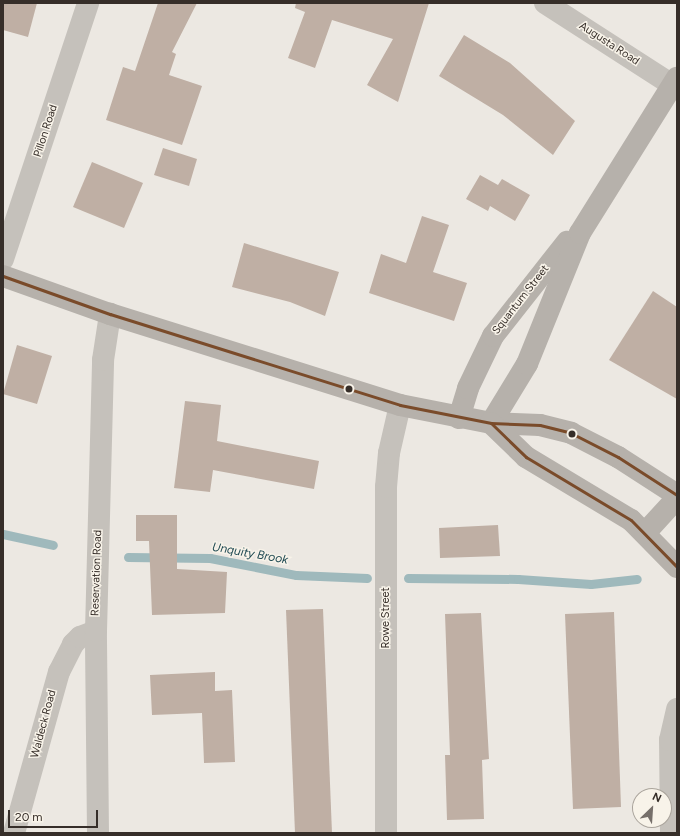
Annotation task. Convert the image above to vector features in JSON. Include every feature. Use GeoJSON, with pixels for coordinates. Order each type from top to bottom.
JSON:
{"type":"FeatureCollection","features":[{"type":"Feature","properties":{"kind":"main road","name":"Squantum Street"},"geometry":{"type":"LineString","coordinates":[[490,423],[527,364],[569,252],[591,214],[675,81]]}},
{"type":"Feature","properties":{"kind":"main road","name":"Squantum Street"},"geometry":{"type":"LineString","coordinates":[[459,418],[468,388],[493,336],[591,214]]}},
{"type":"Feature","properties":{"kind":"main road"},"geometry":{"type":"LineString","coordinates":[[3,276],[110,314],[400,405],[459,418],[490,423],[540,425],[571,433],[618,457],[677,497],[645,533]]}},
{"type":"Feature","properties":{"kind":"main road"},"geometry":{"type":"LineString","coordinates":[[490,423],[526,457],[613,507],[645,533],[677,567]]}},
{"type":"Feature","properties":{"kind":"street","name":"Pillon Road"},"geometry":{"type":"LineString","coordinates":[[3,260],[88,3]]}},
{"type":"Feature","properties":{"kind":"street","name":"Augusta Road"},"geometry":{"type":"LineString","coordinates":[[545,3],[675,81]]}},
{"type":"Feature","properties":{"kind":"street","name":"Reservation Road"},"geometry":{"type":"LineString","coordinates":[[98,833],[96,631],[103,360],[110,314]]}},
{"type":"Feature","properties":{"kind":"street","name":"Rowe Street"},"geometry":{"type":"LineString","coordinates":[[386,833],[386,487],[389,453],[400,405]]}},
{"type":"Feature","properties":{"kind":"street","name":"Waldeck Road"},"geometry":{"type":"LineString","coordinates":[[14,833],[59,672],[73,644],[80,637],[96,631]]}},
{"type":"Feature","properties":{"kind":"street"},"geometry":{"type":"LineString","coordinates":[[670,833],[670,740],[677,709]]}},
{"type":"Feature","properties":{"kind":"building"},"geometry":{"type":"Polygon","coordinates":[[[3,3],[37,3],[28,37],[3,30],[3,3]]]}},
{"type":"Feature","properties":{"kind":"building"},"geometry":{"type":"Polygon","coordinates":[[[158,3],[197,3],[172,52],[176,54],[169,75],[202,86],[182,145],[106,120],[123,67],[135,71],[158,3]]]}},
{"type":"Feature","properties":{"kind":"building"},"geometry":{"type":"Polygon","coordinates":[[[296,3],[429,3],[398,102],[367,85],[393,39],[332,20],[315,68],[288,58],[305,12],[295,8],[296,3]]]}},
{"type":"Feature","properties":{"kind":"building"},"geometry":{"type":"Polygon","coordinates":[[[464,35],[510,63],[575,121],[553,155],[503,115],[439,76],[464,35]]]}},
{"type":"Feature","properties":{"kind":"building"},"geometry":{"type":"Polygon","coordinates":[[[163,148],[197,159],[189,186],[154,175],[163,148]]]}},
{"type":"Feature","properties":{"kind":"building"},"geometry":{"type":"Polygon","coordinates":[[[92,162],[143,183],[124,228],[73,207],[92,162]]]}},
{"type":"Feature","properties":{"kind":"building"},"geometry":{"type":"Polygon","coordinates":[[[480,175],[498,185],[502,179],[530,195],[515,221],[490,206],[488,211],[466,199],[480,175]]]}},
{"type":"Feature","properties":{"kind":"building"},"geometry":{"type":"Polygon","coordinates":[[[422,216],[449,225],[433,272],[467,283],[454,321],[369,293],[381,254],[406,263],[422,216]]]}},
{"type":"Feature","properties":{"kind":"building"},"geometry":{"type":"Polygon","coordinates":[[[244,243],[339,272],[325,316],[290,302],[232,287],[244,243]]]}},
{"type":"Feature","properties":{"kind":"building"},"geometry":{"type":"Polygon","coordinates":[[[653,291],[677,307],[677,399],[609,360],[653,291]]]}},
{"type":"Feature","properties":{"kind":"building"},"geometry":{"type":"Polygon","coordinates":[[[17,345],[52,356],[37,404],[3,394],[17,345]]]}},
{"type":"Feature","properties":{"kind":"building"},"geometry":{"type":"Polygon","coordinates":[[[185,401],[221,405],[217,441],[319,461],[314,489],[213,470],[210,492],[174,488],[185,401]]]}},
{"type":"Feature","properties":{"kind":"building"},"geometry":{"type":"Polygon","coordinates":[[[136,515],[177,515],[177,569],[227,572],[225,613],[152,615],[149,541],[136,541],[136,515]]]}},
{"type":"Feature","properties":{"kind":"building"},"geometry":{"type":"Polygon","coordinates":[[[498,525],[500,556],[440,558],[439,528],[498,525]]]}},
{"type":"Feature","properties":{"kind":"building"},"geometry":{"type":"Polygon","coordinates":[[[323,609],[332,833],[295,833],[286,610],[323,609]]]}},
{"type":"Feature","properties":{"kind":"building"},"geometry":{"type":"Polygon","coordinates":[[[614,612],[621,807],[573,809],[565,614],[614,612]]]}},
{"type":"Feature","properties":{"kind":"building"},"geometry":{"type":"Polygon","coordinates":[[[481,613],[489,759],[482,760],[484,819],[447,820],[445,755],[450,755],[445,614],[481,613]]]}},
{"type":"Feature","properties":{"kind":"building"},"geometry":{"type":"Polygon","coordinates":[[[215,672],[215,691],[232,690],[235,762],[204,763],[202,713],[152,715],[150,675],[215,672]]]}},
{"type":"Feature","properties":{"kind":"waterway","name":"Unquity Brook"},"geometry":{"type":"LineString","coordinates":[[3,534],[53,545]]}},
{"type":"Feature","properties":{"kind":"waterway","name":"Unquity Brook"},"geometry":{"type":"LineString","coordinates":[[128,557],[210,558],[296,575],[367,578]]}},
{"type":"Feature","properties":{"kind":"waterway","name":"Unquity Brook"},"geometry":{"type":"LineString","coordinates":[[408,578],[518,579],[591,584],[637,579]]}},
{"type":"Feature","properties":{"kind":"transit line"},"geometry":{"type":"LineString","coordinates":[[3,276],[110,314],[400,405],[491,423],[540,425],[571,433],[618,457],[677,495]]}},
{"type":"Feature","properties":{"kind":"transit line"},"geometry":{"type":"LineString","coordinates":[[491,423],[526,457],[631,520],[677,567]]}}]}
